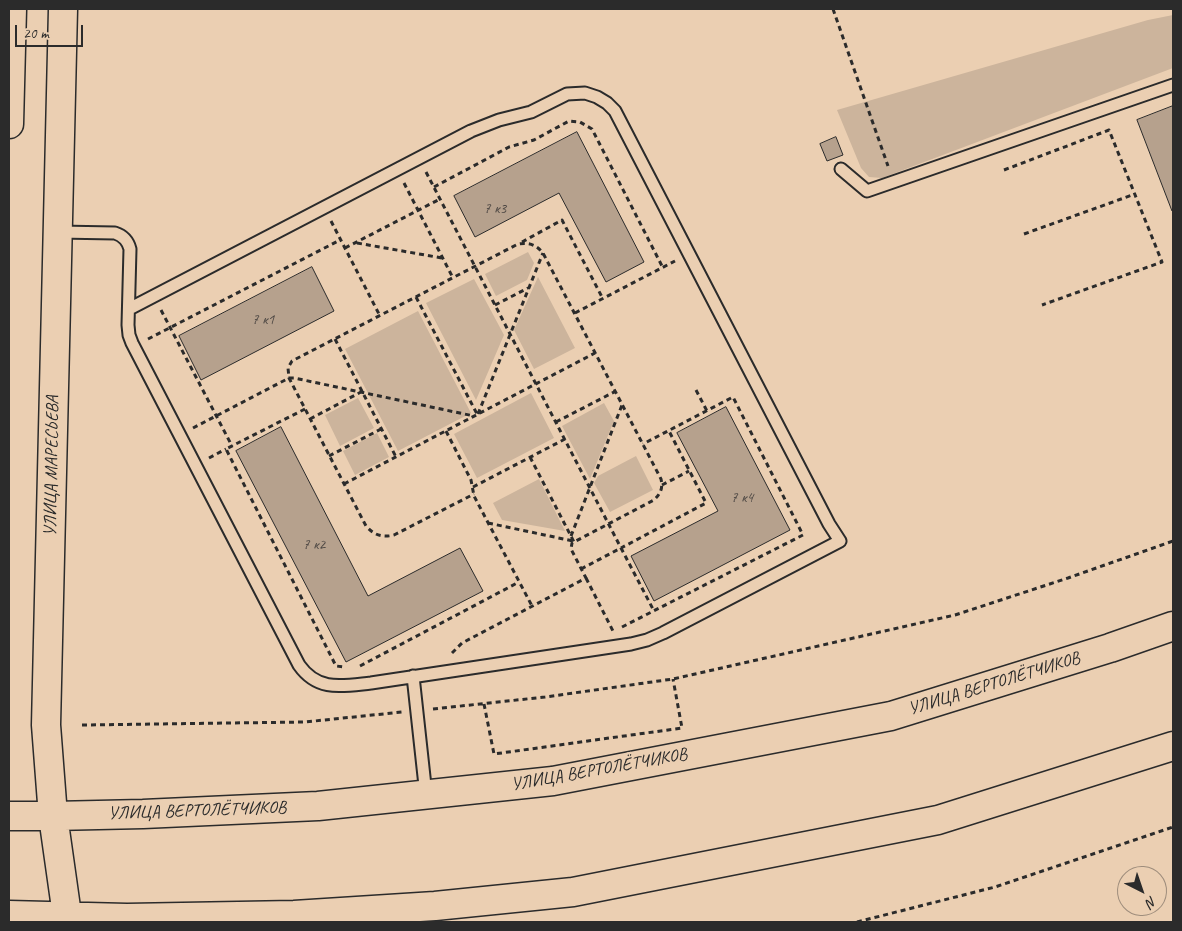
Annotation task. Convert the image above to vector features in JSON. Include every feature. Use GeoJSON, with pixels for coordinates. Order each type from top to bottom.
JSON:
{"type":"FeatureCollection","features":[{"type":"Feature","properties":{"kind":"street"},"geometry":{"type":"LineString","coordinates":[[9,124],[12,9]]}},
{"type":"Feature","properties":{"kind":"street","name":"УЛИЦА МАРЕСЬЕВА"},"geometry":{"type":"LineString","coordinates":[[63,9],[46,725],[53,816],[68,920]]}},
{"type":"Feature","properties":{"kind":"street","name":"УЛИЦА ВЕРТОЛЁТЧИКОВ"},"geometry":{"type":"LineString","coordinates":[[9,816],[142,814],[318,806],[553,781],[891,716],[1110,648],[1173,626]]}},
{"type":"Feature","properties":{"kind":"street"},"geometry":{"type":"LineString","coordinates":[[9,915],[68,920],[294,915],[435,906],[573,892],[938,820],[1173,746]]}},
{"type":"Feature","properties":{"kind":"lane"},"geometry":{"type":"LineString","coordinates":[[841,169],[867,191],[1173,85]]}},
{"type":"Feature","properties":{"kind":"lane"},"geometry":{"type":"LineString","coordinates":[[58,232],[115,233],[125,238],[130,249],[128,309],[128,331],[130,338],[299,665],[315,681],[331,686],[357,684],[647,640],[840,541],[829,524],[615,111],[597,97],[585,94],[567,94],[531,112],[500,120],[476,129],[128,309]]}},
{"type":"Feature","properties":{"kind":"lane"},"geometry":{"type":"LineString","coordinates":[[413,676],[426,795]]}},
{"type":"Feature","properties":{"kind":"path"},"geometry":{"type":"LineString","coordinates":[[833,9],[894,182]]}},
{"type":"Feature","properties":{"kind":"path"},"geometry":{"type":"LineString","coordinates":[[434,188],[509,147],[534,140],[569,122],[580,122],[592,129],[663,268]]}},
{"type":"Feature","properties":{"kind":"path"},"geometry":{"type":"LineString","coordinates":[[1004,170],[1109,130],[1162,262],[1042,305]]}},
{"type":"Feature","properties":{"kind":"path"},"geometry":{"type":"LineString","coordinates":[[419,158],[654,611]]}},
{"type":"Feature","properties":{"kind":"path"},"geometry":{"type":"LineString","coordinates":[[397,170],[453,278]]}},
{"type":"Feature","properties":{"kind":"path"},"geometry":{"type":"LineString","coordinates":[[1024,234],[1135,194]]}},
{"type":"Feature","properties":{"kind":"path"},"geometry":{"type":"LineString","coordinates":[[345,248],[440,199]]}},
{"type":"Feature","properties":{"kind":"path"},"geometry":{"type":"LineString","coordinates":[[324,208],[380,316]]}},
{"type":"Feature","properties":{"kind":"path"},"geometry":{"type":"LineString","coordinates":[[474,494],[394,535],[388,537],[376,535],[370,531],[289,378],[288,368],[292,361],[562,220],[604,299]]}},
{"type":"Feature","properties":{"kind":"path"},"geometry":{"type":"LineString","coordinates":[[134,347],[340,240]]}},
{"type":"Feature","properties":{"kind":"path"},"geometry":{"type":"LineString","coordinates":[[356,242],[443,258]]}},
{"type":"Feature","properties":{"kind":"path"},"geometry":{"type":"LineString","coordinates":[[518,244],[532,244],[543,253],[661,479],[660,494],[654,500],[571,545],[571,549],[621,645]]}},
{"type":"Feature","properties":{"kind":"path"},"geometry":{"type":"LineString","coordinates":[[476,415],[543,253]]}},
{"type":"Feature","properties":{"kind":"path"},"geometry":{"type":"LineString","coordinates":[[575,314],[689,254]]}},
{"type":"Feature","properties":{"kind":"path"},"geometry":{"type":"LineString","coordinates":[[495,305],[529,287]]}},
{"type":"Feature","properties":{"kind":"path"},"geometry":{"type":"LineString","coordinates":[[154,296],[232,446]]}},
{"type":"Feature","properties":{"kind":"path"},"geometry":{"type":"LineString","coordinates":[[416,297],[476,415]]}},
{"type":"Feature","properties":{"kind":"path"},"geometry":{"type":"LineString","coordinates":[[335,339],[396,457]]}},
{"type":"Feature","properties":{"kind":"path"},"geometry":{"type":"LineString","coordinates":[[344,484],[595,353]]}},
{"type":"Feature","properties":{"kind":"path"},"geometry":{"type":"LineString","coordinates":[[180,435],[289,378],[297,378],[476,415]]}},
{"type":"Feature","properties":{"kind":"path"},"geometry":{"type":"LineString","coordinates":[[696,390],[707,411]]}},
{"type":"Feature","properties":{"kind":"path"},"geometry":{"type":"LineString","coordinates":[[556,422],[616,391]]}},
{"type":"Feature","properties":{"kind":"path"},"geometry":{"type":"LineString","coordinates":[[310,419],[362,392]]}},
{"type":"Feature","properties":{"kind":"path"},"geometry":{"type":"LineString","coordinates":[[622,627],[803,535],[733,397],[643,444]]}},
{"type":"Feature","properties":{"kind":"path"},"geometry":{"type":"LineString","coordinates":[[571,536],[622,404]]}},
{"type":"Feature","properties":{"kind":"path"},"geometry":{"type":"LineString","coordinates":[[305,409],[226,449],[336,666],[347,668]]}},
{"type":"Feature","properties":{"kind":"path"},"geometry":{"type":"LineString","coordinates":[[329,456],[381,429]]}},
{"type":"Feature","properties":{"kind":"path"},"geometry":{"type":"LineString","coordinates":[[581,569],[706,503],[668,430]]}},
{"type":"Feature","properties":{"kind":"path"},"geometry":{"type":"LineString","coordinates":[[446,431],[471,480],[474,494],[488,523],[532,606]]}},
{"type":"Feature","properties":{"kind":"path"},"geometry":{"type":"LineString","coordinates":[[473,487],[565,439]]}},
{"type":"Feature","properties":{"kind":"path"},"geometry":{"type":"LineString","coordinates":[[530,457],[574,542]]}},
{"type":"Feature","properties":{"kind":"path"},"geometry":{"type":"LineString","coordinates":[[662,485],[689,471]]}},
{"type":"Feature","properties":{"kind":"path"},"geometry":{"type":"LineString","coordinates":[[488,523],[574,542]]}},
{"type":"Feature","properties":{"kind":"path"},"geometry":{"type":"LineString","coordinates":[[82,725],[305,722],[545,697],[673,678],[955,615],[1173,541]]}},
{"type":"Feature","properties":{"kind":"path"},"geometry":{"type":"LineString","coordinates":[[444,671],[449,657],[462,643],[586,578]]}},
{"type":"Feature","properties":{"kind":"path"},"geometry":{"type":"LineString","coordinates":[[353,667],[358,667],[519,582]]}},
{"type":"Feature","properties":{"kind":"path"},"geometry":{"type":"LineString","coordinates":[[484,704],[494,754],[682,728],[673,678]]}},
{"type":"Feature","properties":{"kind":"path"},"geometry":{"type":"LineString","coordinates":[[857,922],[995,887],[1173,827]]}},
{"type":"Feature","properties":{"kind":"shaded area"},"geometry":{"type":"Polygon","coordinates":[[[1173,15],[1173,68],[882,178],[869,177],[861,168],[837,110],[1148,20],[1173,15]]]}},
{"type":"Feature","properties":{"kind":"shaded area"},"geometry":{"type":"Polygon","coordinates":[[[528,252],[534,263],[527,280],[496,296],[485,274],[528,252]]]}},
{"type":"Feature","properties":{"kind":"shaded area"},"geometry":{"type":"Polygon","coordinates":[[[538,277],[575,348],[534,369],[514,330],[538,277]]]}},
{"type":"Feature","properties":{"kind":"shaded area"},"geometry":{"type":"Polygon","coordinates":[[[474,279],[504,335],[476,400],[426,303],[474,279]]]}},
{"type":"Feature","properties":{"kind":"shaded area"},"geometry":{"type":"Polygon","coordinates":[[[418,311],[471,413],[398,451],[345,349],[418,311]]]}},
{"type":"Feature","properties":{"kind":"shaded area"},"geometry":{"type":"Polygon","coordinates":[[[531,393],[554,438],[477,478],[454,434],[531,393]]]}},
{"type":"Feature","properties":{"kind":"shaded area"},"geometry":{"type":"Polygon","coordinates":[[[358,398],[374,428],[340,446],[325,415],[358,398]]]}},
{"type":"Feature","properties":{"kind":"shaded area"},"geometry":{"type":"Polygon","coordinates":[[[604,403],[614,421],[590,479],[562,426],[604,403]]]}},
{"type":"Feature","properties":{"kind":"shaded area"},"geometry":{"type":"Polygon","coordinates":[[[377,433],[389,457],[355,475],[343,451],[377,433]]]}},
{"type":"Feature","properties":{"kind":"shaded area"},"geometry":{"type":"Polygon","coordinates":[[[636,456],[653,490],[610,512],[594,483],[598,476],[636,456]]]}},
{"type":"Feature","properties":{"kind":"shaded area"},"geometry":{"type":"Polygon","coordinates":[[[539,479],[565,531],[502,520],[493,503],[539,479]]]}},
{"type":"Feature","properties":{"kind":"building"},"geometry":{"type":"Polygon","coordinates":[[[1173,106],[1173,211],[1172,211],[1137,120],[1173,106]]]}},
{"type":"Feature","properties":{"kind":"building"},"geometry":{"type":"Polygon","coordinates":[[[577,132],[644,262],[606,282],[559,193],[475,237],[454,196],[577,132]]]}},
{"type":"Feature","properties":{"kind":"building"},"geometry":{"type":"Polygon","coordinates":[[[836,137],[843,155],[827,161],[820,144],[836,137]]]}},
{"type":"Feature","properties":{"kind":"building"},"geometry":{"type":"Polygon","coordinates":[[[312,267],[334,311],[201,380],[179,336],[312,267]]]}},
{"type":"Feature","properties":{"kind":"building"},"geometry":{"type":"Polygon","coordinates":[[[726,407],[790,530],[654,601],[631,556],[718,511],[677,433],[726,407]]]}},
{"type":"Feature","properties":{"kind":"building"},"geometry":{"type":"Polygon","coordinates":[[[281,427],[368,596],[460,548],[483,591],[346,662],[236,451],[281,427]]]}}]}
